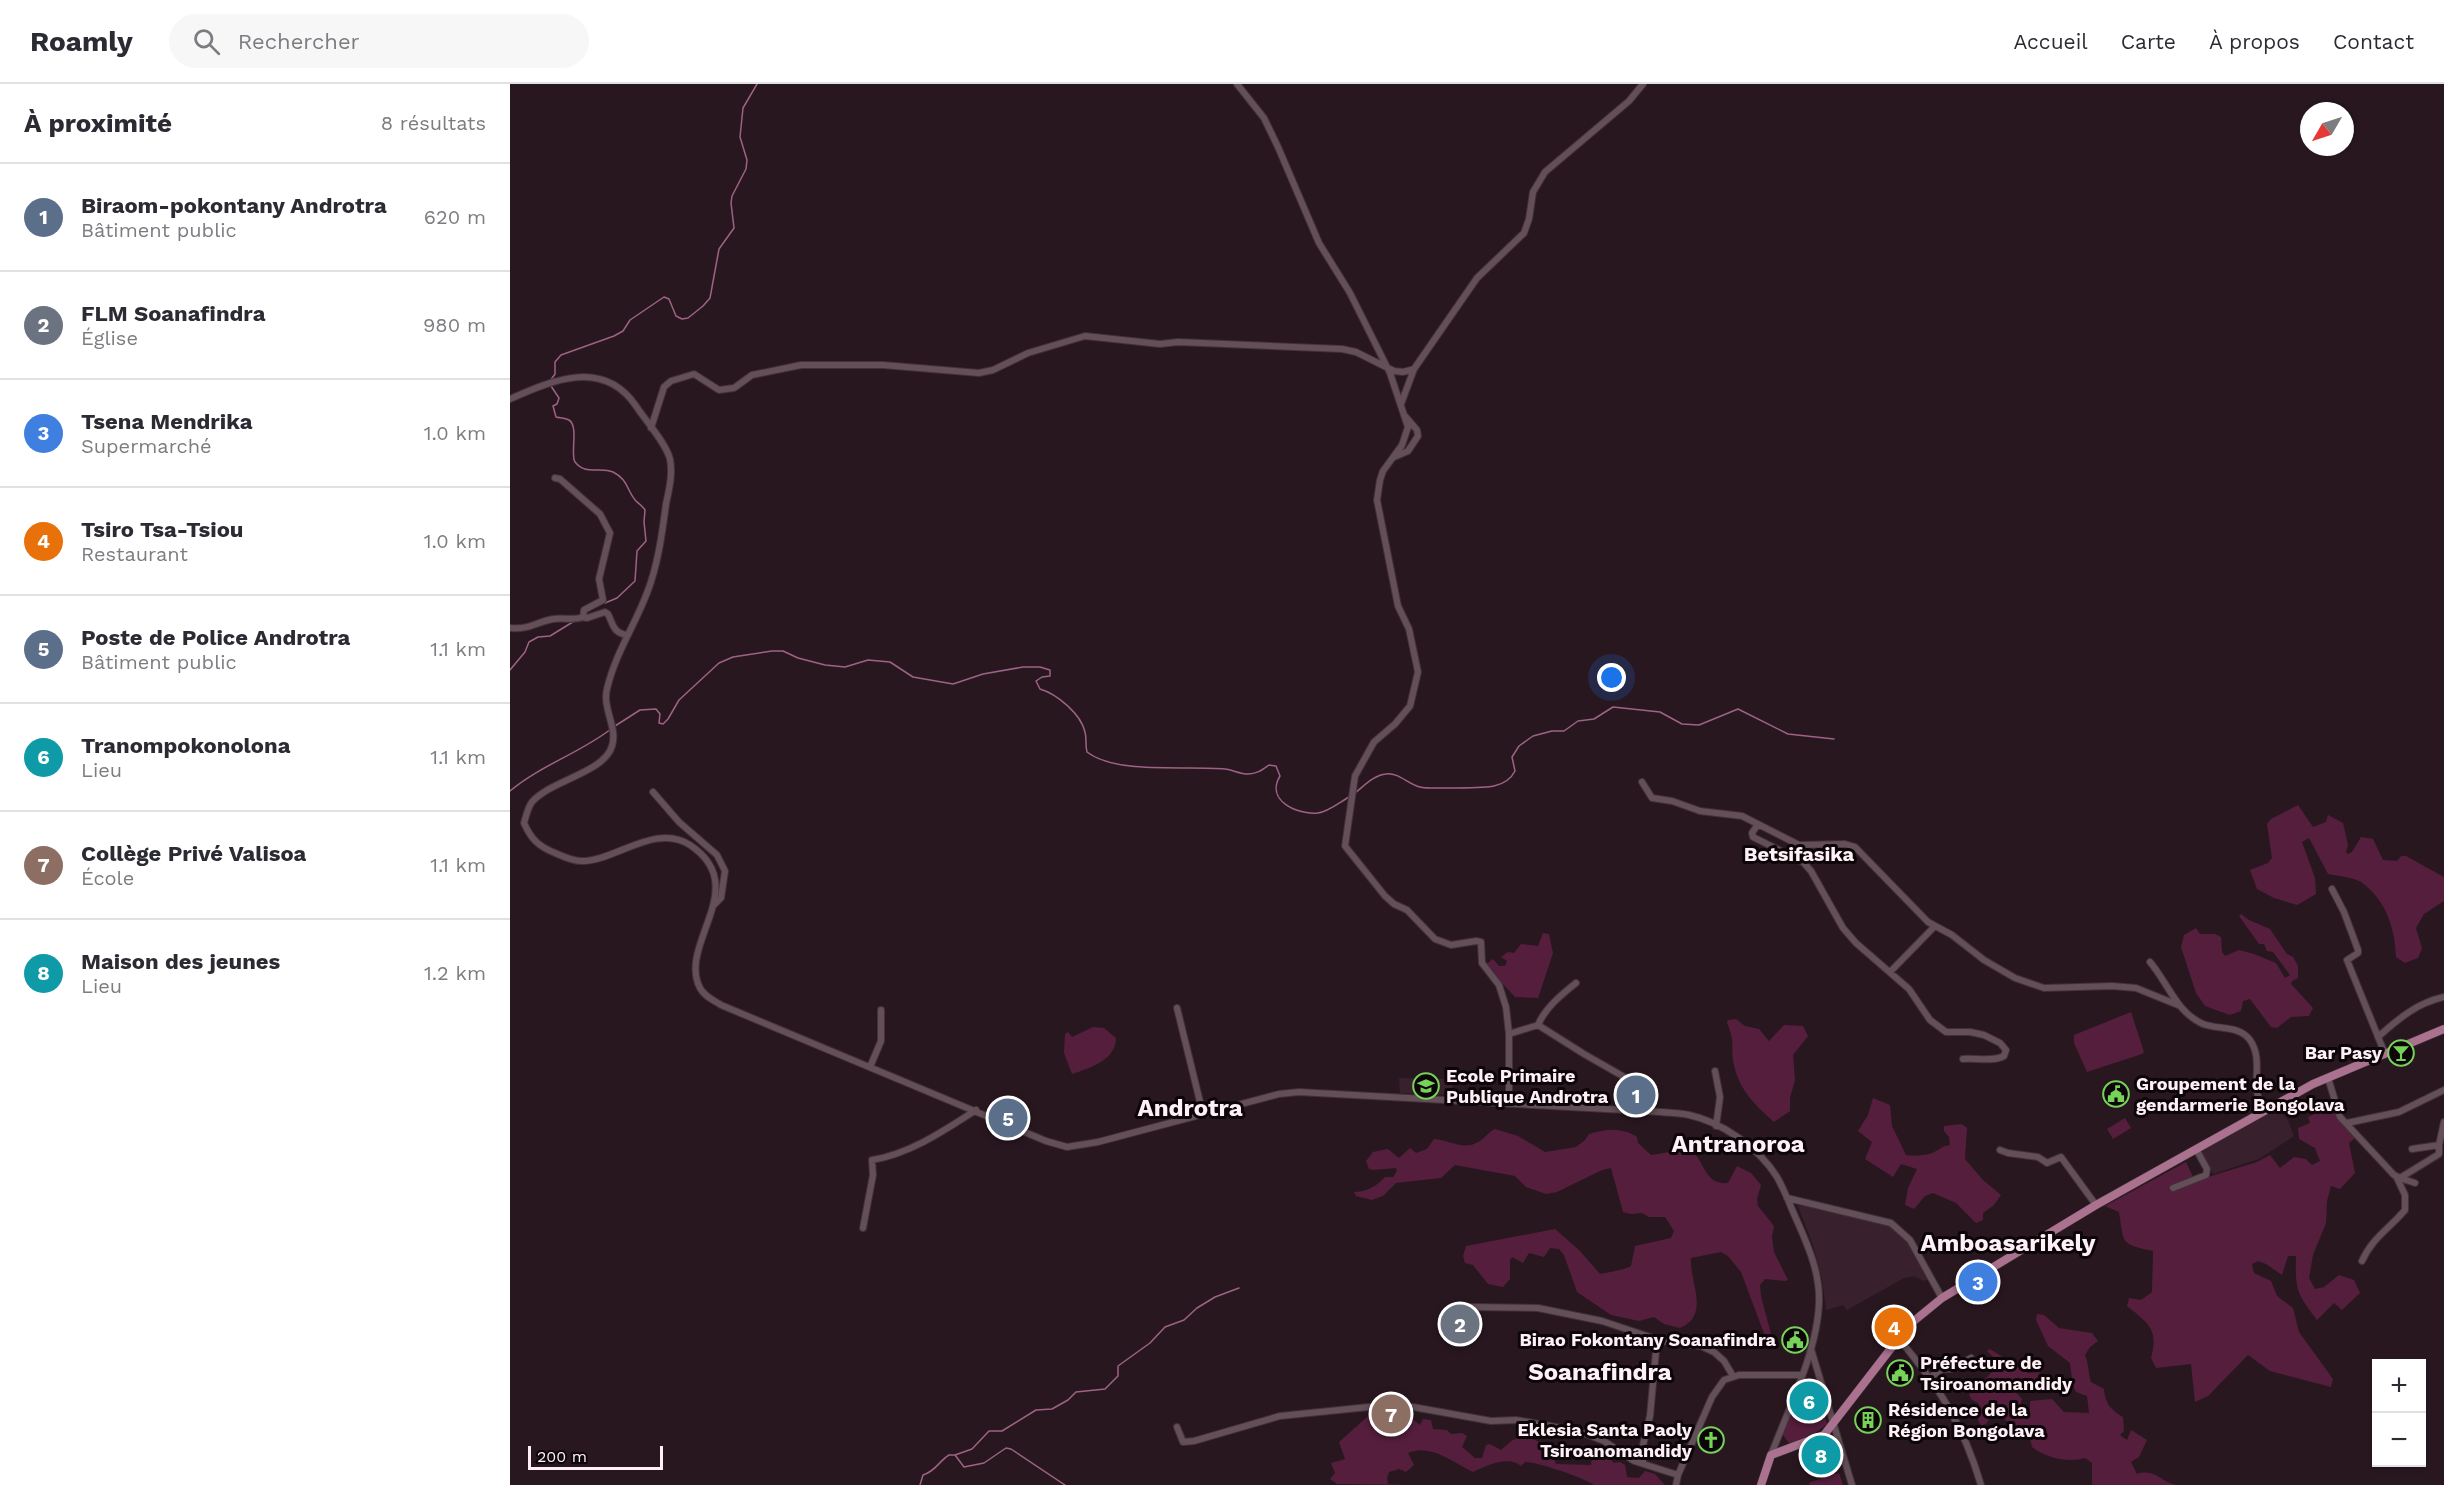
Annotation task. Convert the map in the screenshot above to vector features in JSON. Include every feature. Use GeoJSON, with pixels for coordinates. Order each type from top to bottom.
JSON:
{"type":"FeatureCollection","features":[{"type":"Feature","properties":{"kind":"main road"},"geometry":{"type":"LineString","coordinates":[[1761,1485],[1771,1455],[1824,1435],[1909,1325],[1942,1298],[2096,1205],[2264,1112],[2328,1078],[2444,1029]]}},
{"type":"Feature","properties":{"kind":"street"},"geometry":{"type":"LineString","coordinates":[[1237,84],[1264,118],[1319,243],[1350,293],[1386,367],[1408,427],[1402,445],[1380,480],[1377,501],[1398,606],[1409,629],[1418,672],[1410,706],[1395,724],[1374,742],[1355,776],[1345,846],[1385,896],[1394,904],[1407,910],[1435,939],[1451,945],[1481,942],[1482,963],[1499,985],[1506,1007],[1509,1034],[1509,1104]]}},
{"type":"Feature","properties":{"kind":"street"},"geometry":{"type":"LineString","coordinates":[[1401,405],[1414,369],[1477,278],[1524,233],[1529,219],[1533,192],[1545,172],[1629,101],[1643,84]]}},
{"type":"Feature","properties":{"kind":"street"},"geometry":{"type":"LineString","coordinates":[[651,428],[664,387],[687,375],[694,374],[719,390],[734,388],[753,375],[801,364],[883,365],[979,373],[993,370],[1028,353],[1085,336],[1160,344],[1178,342],[1342,349],[1356,352],[1394,371],[1403,372],[1414,369]]}},
{"type":"Feature","properties":{"kind":"street"},"geometry":{"type":"LineString","coordinates":[[510,399],[557,380],[589,377],[617,385],[630,398],[670,458],[671,474],[659,552],[648,592],[627,635],[606,691],[609,720],[613,733],[612,747],[606,759],[544,791],[531,803],[524,823],[530,838],[541,847],[579,861],[656,839],[671,838],[688,843],[703,855],[712,870],[717,891],[698,957],[696,972],[700,987],[707,997],[721,1005],[1046,1141],[1067,1147],[1098,1142],[1280,1094],[1299,1092],[1687,1114],[1716,1126],[1734,1135],[1760,1156],[1777,1178],[1807,1245],[1816,1275],[1819,1301],[1811,1349],[1771,1455]]}},
{"type":"Feature","properties":{"kind":"street"},"geometry":{"type":"LineString","coordinates":[[1393,457],[1408,451],[1418,436],[1418,430],[1404,414]]}},
{"type":"Feature","properties":{"kind":"street"},"geometry":{"type":"LineString","coordinates":[[555,478],[560,479],[600,514],[610,533],[599,579],[603,600],[584,610],[583,617]]}},
{"type":"Feature","properties":{"kind":"street"},"geometry":{"type":"LineString","coordinates":[[510,628],[523,630],[554,619],[576,620],[605,612],[617,632],[627,635]]}},
{"type":"Feature","properties":{"kind":"street"},"geometry":{"type":"LineString","coordinates":[[1642,782],[1652,798],[1672,801],[1700,811],[1742,816],[1799,845],[1845,844],[1856,847],[1928,922],[1961,941],[1984,960],[2026,983],[2044,988],[2112,986],[2136,988],[2178,1005],[2205,1024],[2238,1031],[2249,1039],[2255,1050],[2258,1066],[2257,1091],[2264,1112]]}},
{"type":"Feature","properties":{"kind":"street"},"geometry":{"type":"LineString","coordinates":[[653,792],[679,822],[717,855],[725,871],[721,898],[713,906]]}},
{"type":"Feature","properties":{"kind":"street"},"geometry":{"type":"LineString","coordinates":[[1758,824],[1752,833],[1753,837],[1803,862],[1811,871],[1843,928],[1856,943],[1909,990],[1930,1020],[1946,1032],[1970,1032],[1984,1035],[2000,1043],[2006,1050],[2004,1056],[1998,1059],[1982,1057],[1963,1059]]}},
{"type":"Feature","properties":{"kind":"street"},"geometry":{"type":"LineString","coordinates":[[2332,889],[2344,912],[2358,950],[2358,953],[2347,960],[2385,1053]]}},
{"type":"Feature","properties":{"kind":"street"},"geometry":{"type":"LineString","coordinates":[[1890,972],[1935,926]]}},
{"type":"Feature","properties":{"kind":"street"},"geometry":{"type":"LineString","coordinates":[[2150,962],[2178,1005]]}},
{"type":"Feature","properties":{"kind":"street"},"geometry":{"type":"LineString","coordinates":[[1538,1025],[1541,1018],[1560,996],[1576,983]]}},
{"type":"Feature","properties":{"kind":"street"},"geometry":{"type":"LineString","coordinates":[[2378,1037],[2401,1017],[2424,1002],[2444,997]]}},
{"type":"Feature","properties":{"kind":"street"},"geometry":{"type":"LineString","coordinates":[[1177,1008],[1203,1114]]}},
{"type":"Feature","properties":{"kind":"street"},"geometry":{"type":"LineString","coordinates":[[870,1067],[880,1041],[881,1010]]}},
{"type":"Feature","properties":{"kind":"street"},"geometry":{"type":"LineString","coordinates":[[1509,1034],[1538,1025],[1640,1086]]}},
{"type":"Feature","properties":{"kind":"street"},"geometry":{"type":"LineString","coordinates":[[1715,1071],[1720,1097],[1716,1126]]}},
{"type":"Feature","properties":{"kind":"street"},"geometry":{"type":"LineString","coordinates":[[2328,1078],[2340,1117],[2398,1177],[2405,1195],[2405,1210],[2377,1236],[2367,1249],[2362,1261]]}},
{"type":"Feature","properties":{"kind":"street"},"geometry":{"type":"LineString","coordinates":[[2347,1123],[2399,1112],[2444,1090]]}},
{"type":"Feature","properties":{"kind":"street"},"geometry":{"type":"LineString","coordinates":[[863,1228],[873,1175],[872,1160],[888,1158],[935,1136],[976,1110]]}},
{"type":"Feature","properties":{"kind":"street"},"geometry":{"type":"LineString","coordinates":[[2398,1177],[2439,1154],[2444,1122]]}},
{"type":"Feature","properties":{"kind":"street"},"geometry":{"type":"LineString","coordinates":[[2412,1149],[2439,1145]]}},
{"type":"Feature","properties":{"kind":"street"},"geometry":{"type":"LineString","coordinates":[[2173,1188],[2206,1175],[2207,1169],[2196,1149]]}},
{"type":"Feature","properties":{"kind":"street"},"geometry":{"type":"LineString","coordinates":[[2000,1150],[2038,1157],[2047,1163],[2061,1157],[2096,1205]]}},
{"type":"Feature","properties":{"kind":"street"},"geometry":{"type":"LineString","coordinates":[[2398,1177],[2415,1183]]}},
{"type":"Feature","properties":{"kind":"street"},"geometry":{"type":"LineString","coordinates":[[1787,1198],[1891,1223],[1910,1240],[1942,1298]]}},
{"type":"Feature","properties":{"kind":"street"},"geometry":{"type":"LineString","coordinates":[[1468,1307],[1538,1308],[1602,1322],[1657,1340],[1701,1346],[1714,1352],[1724,1361],[1733,1376]]}},
{"type":"Feature","properties":{"kind":"street"},"geometry":{"type":"LineString","coordinates":[[1899,1339],[1931,1377],[1965,1438],[1981,1485]]}},
{"type":"Feature","properties":{"kind":"street"},"geometry":{"type":"LineString","coordinates":[[1643,1461],[1642,1449],[1650,1416],[1657,1340]]}},
{"type":"Feature","properties":{"kind":"street"},"geometry":{"type":"LineString","coordinates":[[1811,1349],[1852,1485]]}},
{"type":"Feature","properties":{"kind":"street"},"geometry":{"type":"LineString","coordinates":[[1931,1377],[1942,1369],[1951,1370],[1971,1358]]}},
{"type":"Feature","properties":{"kind":"street"},"geometry":{"type":"LineString","coordinates":[[1676,1485],[1678,1474],[1718,1386],[1724,1380],[1733,1376],[1801,1375]]}},
{"type":"Feature","properties":{"kind":"street"},"geometry":{"type":"LineString","coordinates":[[1177,1427],[1183,1442],[1194,1441],[1280,1416],[1369,1407],[1413,1407],[1491,1421],[1516,1420],[1578,1431],[1604,1441],[1634,1461],[1678,1474]]}},
{"type":"Feature","properties":{"kind":"street"},"geometry":{"type":"LineString","coordinates":[[1778,1436],[1788,1448]]}},
{"type":"Feature","properties":{"kind":"shaded area"},"geometry":{"type":"Polygon","coordinates":[[[2298,805],[2313,827],[2326,822],[2328,815],[2343,823],[2348,854],[2352,852],[2361,837],[2373,839],[2383,860],[2397,861],[2401,856],[2406,856],[2444,877],[2444,901],[2424,914],[2416,928],[2422,948],[2418,958],[2405,963],[2396,957],[2391,925],[2377,897],[2361,882],[2328,874],[2309,838],[2302,842],[2315,878],[2316,894],[2297,905],[2274,898],[2257,889],[2250,870],[2268,863],[2272,858],[2267,824],[2271,819],[2298,805]]]}},
{"type":"Feature","properties":{"kind":"shaded area"},"geometry":{"type":"Polygon","coordinates":[[[2241,914],[2270,929],[2287,954],[2293,957],[2298,966],[2298,978],[2291,984],[2313,1008],[2309,1016],[2291,1017],[2277,1028],[2271,1027],[2250,999],[2243,1001],[2241,1011],[2230,1015],[2205,1006],[2196,993],[2181,947],[2184,935],[2196,928],[2200,934],[2215,934],[2221,937],[2222,952],[2225,956],[2239,950],[2254,954],[2276,963],[2285,978],[2290,975],[2273,952],[2267,951],[2264,944],[2259,944],[2239,916],[2241,914]]]}},
{"type":"Feature","properties":{"kind":"shaded area"},"geometry":{"type":"Polygon","coordinates":[[[1543,933],[1549,934],[1553,953],[1538,998],[1515,997],[1485,965],[1493,959],[1499,966],[1505,966],[1507,961],[1501,957],[1508,952],[1514,953],[1521,944],[1538,946],[1543,933]]]}},
{"type":"Feature","properties":{"kind":"shaded area"},"geometry":{"type":"Polygon","coordinates":[[[2131,1012],[2144,1052],[2087,1072],[2074,1043],[2074,1035],[2131,1012]]]}},
{"type":"Feature","properties":{"kind":"shaded area"},"geometry":{"type":"Polygon","coordinates":[[[1736,1019],[1745,1026],[1759,1029],[1769,1041],[1784,1025],[1803,1026],[1808,1036],[1793,1055],[1795,1080],[1790,1098],[1790,1111],[1774,1122],[1753,1102],[1735,1070],[1732,1038],[1727,1023],[1728,1020],[1736,1019]]]}},
{"type":"Feature","properties":{"kind":"shaded area"},"geometry":{"type":"Polygon","coordinates":[[[1093,1027],[1104,1028],[1116,1038],[1115,1046],[1101,1062],[1072,1074],[1064,1053],[1065,1034],[1068,1032],[1072,1037],[1093,1027]]]}},
{"type":"Feature","properties":{"kind":"shaded area","name":"Ecole Primaire Publique Androtra"},"geometry":{"type":"Polygon","coordinates":[[[1399,1078],[1453,1079],[1452,1095],[1400,1093],[1399,1078]]]}},
{"type":"Feature","properties":{"kind":"shaded area"},"geometry":{"type":"Polygon","coordinates":[[[1873,1098],[1890,1105],[1892,1126],[1906,1155],[1929,1154],[1950,1145],[1944,1126],[1962,1124],[1967,1128],[1965,1159],[1983,1180],[2001,1195],[1994,1205],[1983,1213],[1983,1220],[1976,1223],[1956,1203],[1933,1193],[1925,1196],[1914,1209],[1905,1205],[1908,1188],[1917,1169],[1901,1164],[1893,1177],[1865,1159],[1872,1142],[1858,1131],[1868,1115],[1873,1098]]]}},
{"type":"Feature","properties":{"kind":"shaded area"},"geometry":{"type":"Polygon","coordinates":[[[2279,1107],[2288,1120],[2294,1136],[2259,1159],[2213,1174],[2200,1150],[2279,1107]]]}},
{"type":"Feature","properties":{"kind":"shaded area"},"geometry":{"type":"Polygon","coordinates":[[[2327,1108],[2332,1110],[2355,1138],[2349,1143],[2355,1173],[2340,1189],[2331,1186],[2327,1201],[2326,1223],[2313,1255],[2309,1278],[2315,1289],[2324,1287],[2339,1275],[2354,1280],[2360,1293],[2342,1310],[2334,1303],[2317,1320],[2305,1304],[2297,1285],[2296,1256],[2288,1256],[2282,1275],[2258,1261],[2252,1264],[2254,1273],[2271,1281],[2277,1296],[2293,1308],[2299,1332],[2333,1379],[2331,1387],[2270,1371],[2248,1355],[2208,1396],[2195,1402],[2191,1364],[2156,1368],[2151,1358],[2154,1340],[2150,1328],[2127,1306],[2129,1298],[2141,1300],[2152,1292],[2153,1251],[2129,1244],[2123,1237],[2119,1212],[2105,1206],[2186,1162],[2195,1181],[2257,1162],[2270,1155],[2280,1168],[2294,1157],[2306,1159],[2312,1165],[2320,1161],[2315,1148],[2299,1139],[2298,1128],[2310,1123],[2308,1117],[2327,1108]]]}},
{"type":"Feature","properties":{"kind":"shaded area"},"geometry":{"type":"Polygon","coordinates":[[[2125,1118],[2131,1128],[2113,1139],[2107,1129],[2125,1118]]]}},
{"type":"Feature","properties":{"kind":"shaded area"},"geometry":{"type":"Polygon","coordinates":[[[1495,1129],[1518,1136],[1545,1152],[1576,1147],[1589,1134],[1619,1130],[1637,1137],[1638,1143],[1651,1155],[1682,1150],[1693,1152],[1710,1177],[1720,1183],[1728,1183],[1737,1166],[1751,1173],[1761,1185],[1757,1199],[1758,1206],[1774,1226],[1772,1237],[1774,1252],[1788,1280],[1765,1279],[1760,1285],[1771,1334],[1769,1337],[1765,1336],[1741,1272],[1728,1256],[1721,1252],[1691,1258],[1697,1306],[1695,1315],[1680,1328],[1664,1324],[1654,1317],[1639,1321],[1611,1315],[1577,1292],[1564,1255],[1559,1249],[1550,1248],[1544,1257],[1529,1253],[1523,1263],[1512,1257],[1510,1279],[1503,1287],[1488,1284],[1473,1265],[1465,1263],[1463,1256],[1466,1246],[1555,1229],[1579,1250],[1600,1274],[1631,1266],[1635,1246],[1671,1238],[1674,1231],[1665,1217],[1649,1217],[1642,1213],[1623,1212],[1611,1168],[1602,1170],[1557,1192],[1546,1194],[1526,1187],[1515,1176],[1455,1165],[1441,1178],[1396,1183],[1383,1196],[1372,1200],[1356,1196],[1354,1192],[1371,1188],[1385,1177],[1393,1177],[1397,1171],[1396,1168],[1369,1169],[1366,1161],[1373,1152],[1388,1149],[1399,1158],[1410,1148],[1416,1153],[1427,1149],[1434,1139],[1471,1145],[1479,1142],[1495,1129]]]}},
{"type":"Feature","properties":{"kind":"shaded area"},"geometry":{"type":"Polygon","coordinates":[[[1798,1206],[1891,1226],[1911,1245],[1929,1279],[1924,1281],[1914,1276],[1904,1278],[1847,1310],[1843,1305],[1826,1310],[1822,1279],[1813,1245],[1798,1206]]]}},
{"type":"Feature","properties":{"kind":"shaded area"},"geometry":{"type":"Polygon","coordinates":[[[2037,1314],[2044,1315],[2059,1328],[2092,1333],[2098,1341],[2085,1355],[2091,1382],[2104,1389],[2109,1406],[2123,1417],[2124,1431],[2120,1435],[2127,1440],[2131,1430],[2147,1440],[2139,1457],[2131,1462],[2137,1474],[2153,1474],[2176,1485],[2092,1485],[2092,1463],[2085,1458],[2064,1460],[2044,1454],[2032,1447],[2029,1434],[2024,1429],[2007,1429],[2007,1421],[2000,1414],[1991,1414],[1987,1423],[1981,1426],[1978,1420],[1981,1409],[1969,1395],[1992,1372],[1994,1358],[1987,1351],[1990,1349],[2028,1373],[2040,1372],[2035,1381],[2014,1390],[2022,1399],[2019,1410],[2030,1413],[2030,1401],[2052,1399],[2064,1412],[2089,1413],[2087,1396],[2076,1392],[2073,1386],[2070,1363],[2048,1346],[2036,1320],[2037,1314]]]}},
{"type":"Feature","properties":{"kind":"shaded area"},"geometry":{"type":"Polygon","coordinates":[[[1376,1409],[1404,1410],[1420,1425],[1423,1419],[1431,1420],[1433,1429],[1447,1430],[1451,1434],[1462,1433],[1467,1436],[1462,1447],[1475,1458],[1482,1458],[1486,1445],[1490,1444],[1501,1450],[1513,1440],[1527,1438],[1545,1447],[1556,1464],[1591,1465],[1592,1457],[1610,1459],[1614,1463],[1620,1462],[1625,1465],[1627,1477],[1639,1478],[1645,1471],[1655,1474],[1665,1485],[1594,1485],[1560,1470],[1530,1462],[1525,1462],[1521,1466],[1504,1461],[1473,1472],[1442,1455],[1425,1450],[1408,1453],[1414,1465],[1406,1472],[1399,1469],[1389,1472],[1388,1484],[1409,1485],[1337,1484],[1330,1479],[1335,1473],[1331,1463],[1345,1459],[1339,1442],[1376,1409]]]}},
{"type":"Feature","properties":{"kind":"shaded area"},"geometry":{"type":"Polygon","coordinates":[[[1791,1411],[1825,1416],[1827,1424],[1809,1438],[1790,1444],[1782,1434],[1791,1411]]]}},
{"type":"Feature","properties":{"kind":"shaded area"},"geometry":{"type":"Polygon","coordinates":[[[1834,1469],[1835,1474],[1839,1473],[1843,1485],[1810,1485],[1809,1483],[1822,1478],[1821,1473],[1834,1469]]]}},
{"type":"Feature","properties":{"kind":"waterway"},"geometry":{"type":"LineString","coordinates":[[550,381],[555,374],[555,362],[561,355],[623,331],[630,320],[664,297],[669,299],[676,316],[682,319],[688,318],[710,298],[719,249],[734,228],[732,196],[746,169],[747,160],[740,137],[743,108],[757,84]]}},
{"type":"Feature","properties":{"kind":"waterway"},"geometry":{"type":"LineString","coordinates":[[551,386],[559,398],[557,404],[553,406],[556,417],[567,419],[572,423],[575,462],[584,469],[608,470],[618,475],[645,510],[646,541],[637,551],[635,581],[617,598],[605,603]]}},
{"type":"Feature","properties":{"kind":"waterway"},"geometry":{"type":"LineString","coordinates":[[510,670],[525,652],[529,642],[538,637],[550,636],[576,620]]}},
{"type":"Feature","properties":{"kind":"waterway"},"geometry":{"type":"LineString","coordinates":[[615,726],[640,710],[656,709],[660,714],[659,723],[663,724],[679,700],[719,663],[733,657],[772,651],[783,651],[798,658],[825,665],[845,667],[868,660],[890,662],[913,677],[953,684],[983,674],[1023,667],[1040,667],[1050,670],[1050,676],[1036,681],[1040,689],[1061,700],[1079,718],[1085,732],[1087,752],[1100,759],[1116,764],[1153,768],[1210,768],[1248,774],[1262,770],[1269,765],[1276,766],[1280,776],[1277,785],[1280,799],[1286,805],[1302,812],[1326,811],[1349,797]]}},
{"type":"Feature","properties":{"kind":"waterway"},"geometry":{"type":"LineString","coordinates":[[1355,793],[1373,779],[1386,774],[1395,775],[1424,788],[1469,788],[1497,785],[1506,781],[1513,774],[1515,771],[1512,757],[1519,746],[1533,736],[1552,731],[1564,731],[1578,721],[1594,719],[1613,707],[1660,712],[1682,724],[1699,725],[1738,709],[1788,734],[1834,739]]}},
{"type":"Feature","properties":{"kind":"waterway"},"geometry":{"type":"LineString","coordinates":[[510,791],[534,774],[611,729]]}},
{"type":"Feature","properties":{"kind":"waterway"},"geometry":{"type":"LineString","coordinates":[[955,1455],[972,1449],[989,1431],[1002,1431],[1036,1410],[1052,1409],[1068,1400],[1076,1392],[1105,1389],[1118,1376],[1118,1366],[1150,1343],[1165,1327],[1184,1320],[1197,1308],[1215,1297],[1239,1288]]}},
{"type":"Feature","properties":{"kind":"waterway"},"geometry":{"type":"LineString","coordinates":[[920,1485],[923,1475],[949,1455],[955,1455],[964,1467],[984,1463],[1006,1448],[1011,1449],[1065,1485]]}},
{"type":"Feature","properties":{"kind":"place","name":"Bar Pasy"},"geometry":{"type":"Point","coordinates":[2401,1053]}},
{"type":"Feature","properties":{"kind":"place","name":"Ecole Primaire Publique Androtra"},"geometry":{"type":"Point","coordinates":[1426,1086]}},
{"type":"Feature","properties":{"kind":"place","name":"Groupement de la gendarmerie Bongolava"},"geometry":{"type":"Point","coordinates":[2116,1094]}},
{"type":"Feature","properties":{"kind":"place","name":"Biraom-pokontany Androtra"},"geometry":{"type":"Point","coordinates":[1636,1095]}},
{"type":"Feature","properties":{"kind":"place","name":"Poste de Police Androtra"},"geometry":{"type":"Point","coordinates":[1008,1118]}},
{"type":"Feature","properties":{"kind":"place","name":"Tsena Mendrika"},"geometry":{"type":"Point","coordinates":[1978,1282]}},
{"type":"Feature","properties":{"kind":"place","name":"FLM Soanafindra"},"geometry":{"type":"Point","coordinates":[1460,1324]}},
{"type":"Feature","properties":{"kind":"place","name":"Tsiro Tsa-Tsiou"},"geometry":{"type":"Point","coordinates":[1894,1327]}},
{"type":"Feature","properties":{"kind":"place","name":"Birao Fokontany Soanafindra"},"geometry":{"type":"Point","coordinates":[1795,1340]}},
{"type":"Feature","properties":{"kind":"place","name":"Préfecture de Tsiroanomandidy"},"geometry":{"type":"Point","coordinates":[1900,1373]}},
{"type":"Feature","properties":{"kind":"place","name":"Tranompokonolona"},"geometry":{"type":"Point","coordinates":[1809,1401]}},
{"type":"Feature","properties":{"kind":"place","name":"Collège Privé Valisoa"},"geometry":{"type":"Point","coordinates":[1391,1414]}},
{"type":"Feature","properties":{"kind":"place","name":"Résidence de la Région Bongolava"},"geometry":{"type":"Point","coordinates":[1868,1420]}},
{"type":"Feature","properties":{"kind":"place","name":"Eklesia Santa Paoly Tsiroanomandidy"},"geometry":{"type":"Point","coordinates":[1711,1440]}},
{"type":"Feature","properties":{"kind":"place","name":"Maison des jeunes"},"geometry":{"type":"Point","coordinates":[1821,1455]}},
{"type":"Feature","properties":{"kind":"district","name":"Betsifasika"},"geometry":{"type":"Point","coordinates":[1799,854]}},
{"type":"Feature","properties":{"kind":"district","name":"Androtra"},"geometry":{"type":"Point","coordinates":[1190,1108]}},
{"type":"Feature","properties":{"kind":"district","name":"Antranoroa"},"geometry":{"type":"Point","coordinates":[1738,1144]}},
{"type":"Feature","properties":{"kind":"district","name":"Amboasarikely"},"geometry":{"type":"Point","coordinates":[2008,1243]}},
{"type":"Feature","properties":{"kind":"district","name":"Soanafindra"},"geometry":{"type":"Point","coordinates":[1600,1372]}}]}
